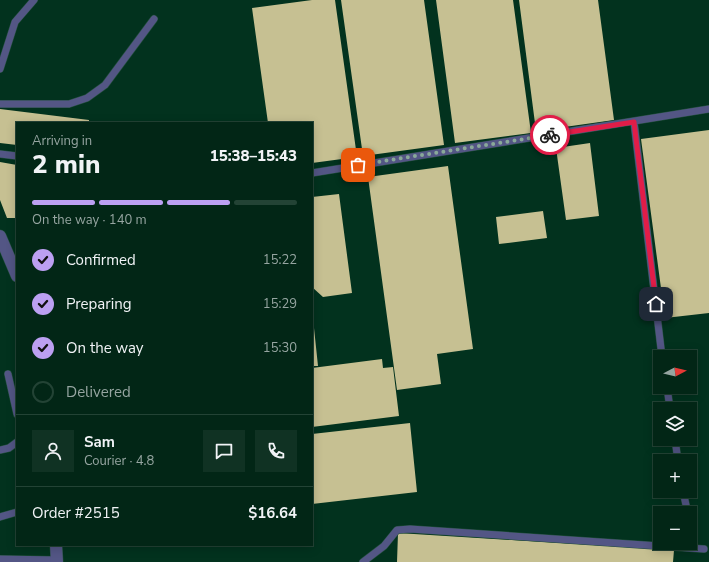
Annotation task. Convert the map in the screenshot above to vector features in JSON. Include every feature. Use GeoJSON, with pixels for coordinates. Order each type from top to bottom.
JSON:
{"type":"FeatureCollection","features":[{"type":"Feature","properties":{"kind":"street"},"geometry":{"type":"LineString","coordinates":[[0,236],[16,274]]}},
{"type":"Feature","properties":{"kind":"street"},"geometry":{"type":"LineString","coordinates":[[56,546],[57,561]]}},
{"type":"Feature","properties":{"kind":"lane"},"geometry":{"type":"LineString","coordinates":[[0,68],[15,22],[34,0]]}},
{"type":"Feature","properties":{"kind":"lane"},"geometry":{"type":"LineString","coordinates":[[0,104],[69,104],[87,98],[105,85],[154,19]]}},
{"type":"Feature","properties":{"kind":"lane"},"geometry":{"type":"LineString","coordinates":[[313,172],[709,109]]}},
{"type":"Feature","properties":{"kind":"lane"},"geometry":{"type":"LineString","coordinates":[[634,122],[661,350]]}},
{"type":"Feature","properties":{"kind":"lane"},"geometry":{"type":"LineString","coordinates":[[0,154],[16,156]]}},
{"type":"Feature","properties":{"kind":"lane"},"geometry":{"type":"LineString","coordinates":[[8,374],[16,410]]}},
{"type":"Feature","properties":{"kind":"lane"},"geometry":{"type":"LineString","coordinates":[[0,450],[9,448],[16,443]]}},
{"type":"Feature","properties":{"kind":"lane"},"geometry":{"type":"LineString","coordinates":[[684,498],[686,505]]}},
{"type":"Feature","properties":{"kind":"lane"},"geometry":{"type":"LineString","coordinates":[[0,517],[16,512]]}},
{"type":"Feature","properties":{"kind":"lane"},"geometry":{"type":"LineString","coordinates":[[363,562],[384,546],[397,530],[410,529],[704,549]]}},
{"type":"Feature","properties":{"kind":"lane"},"geometry":{"type":"LineString","coordinates":[[0,559],[57,561]]}},
{"type":"Feature","properties":{"kind":"building"},"geometry":{"type":"Polygon","coordinates":[[[312,0],[335,0],[357,157],[313,163],[313,122],[268,122],[252,8],[312,0]]]}},
{"type":"Feature","properties":{"kind":"building"},"geometry":{"type":"Polygon","coordinates":[[[341,0],[424,0],[444,145],[363,156],[341,0]]]}},
{"type":"Feature","properties":{"kind":"building"},"geometry":{"type":"Polygon","coordinates":[[[436,0],[513,0],[531,133],[455,143],[436,0]]]}},
{"type":"Feature","properties":{"kind":"building"},"geometry":{"type":"Polygon","coordinates":[[[519,0],[598,0],[614,120],[536,131],[519,0]]]}},
{"type":"Feature","properties":{"kind":"building"},"geometry":{"type":"Polygon","coordinates":[[[0,109],[89,120],[89,122],[16,122],[16,145],[0,143],[0,109]]]}},
{"type":"Feature","properties":{"kind":"building"},"geometry":{"type":"Polygon","coordinates":[[[709,130],[709,313],[665,318],[641,139],[709,130]]]}},
{"type":"Feature","properties":{"kind":"building"},"geometry":{"type":"Polygon","coordinates":[[[590,143],[599,216],[566,220],[556,148],[590,143]]]}},
{"type":"Feature","properties":{"kind":"building"},"geometry":{"type":"Polygon","coordinates":[[[0,162],[16,165],[16,218],[7,218],[0,200],[0,162]]]}},
{"type":"Feature","properties":{"kind":"building"},"geometry":{"type":"Polygon","coordinates":[[[448,166],[473,349],[437,354],[441,384],[397,390],[368,177],[448,166]]]}},
{"type":"Feature","properties":{"kind":"building"},"geometry":{"type":"Polygon","coordinates":[[[339,194],[352,293],[323,297],[313,288],[313,197],[339,194]]]}},
{"type":"Feature","properties":{"kind":"building"},"geometry":{"type":"Polygon","coordinates":[[[543,211],[547,238],[499,244],[496,217],[543,211]]]}},
{"type":"Feature","properties":{"kind":"building"},"geometry":{"type":"Polygon","coordinates":[[[313,328],[314,328],[318,366],[313,366],[313,328]]]}},
{"type":"Feature","properties":{"kind":"building"},"geometry":{"type":"Polygon","coordinates":[[[382,359],[383,368],[393,367],[399,416],[313,427],[313,368],[382,359]]]}},
{"type":"Feature","properties":{"kind":"building"},"geometry":{"type":"Polygon","coordinates":[[[410,423],[417,492],[313,504],[313,434],[410,423]]]}},
{"type":"Feature","properties":{"kind":"building"},"geometry":{"type":"Polygon","coordinates":[[[398,533],[653,549],[653,550],[674,550],[673,562],[397,562],[398,533]]]}},
{"type":"Feature","properties":{"kind":"way so far"},"geometry":{"type":"LineString","coordinates":[[358,165],[550,135]]}},
{"type":"Feature","properties":{"kind":"route"},"geometry":{"type":"LineString","coordinates":[[550,135],[634,122],[656,304]]}}]}
